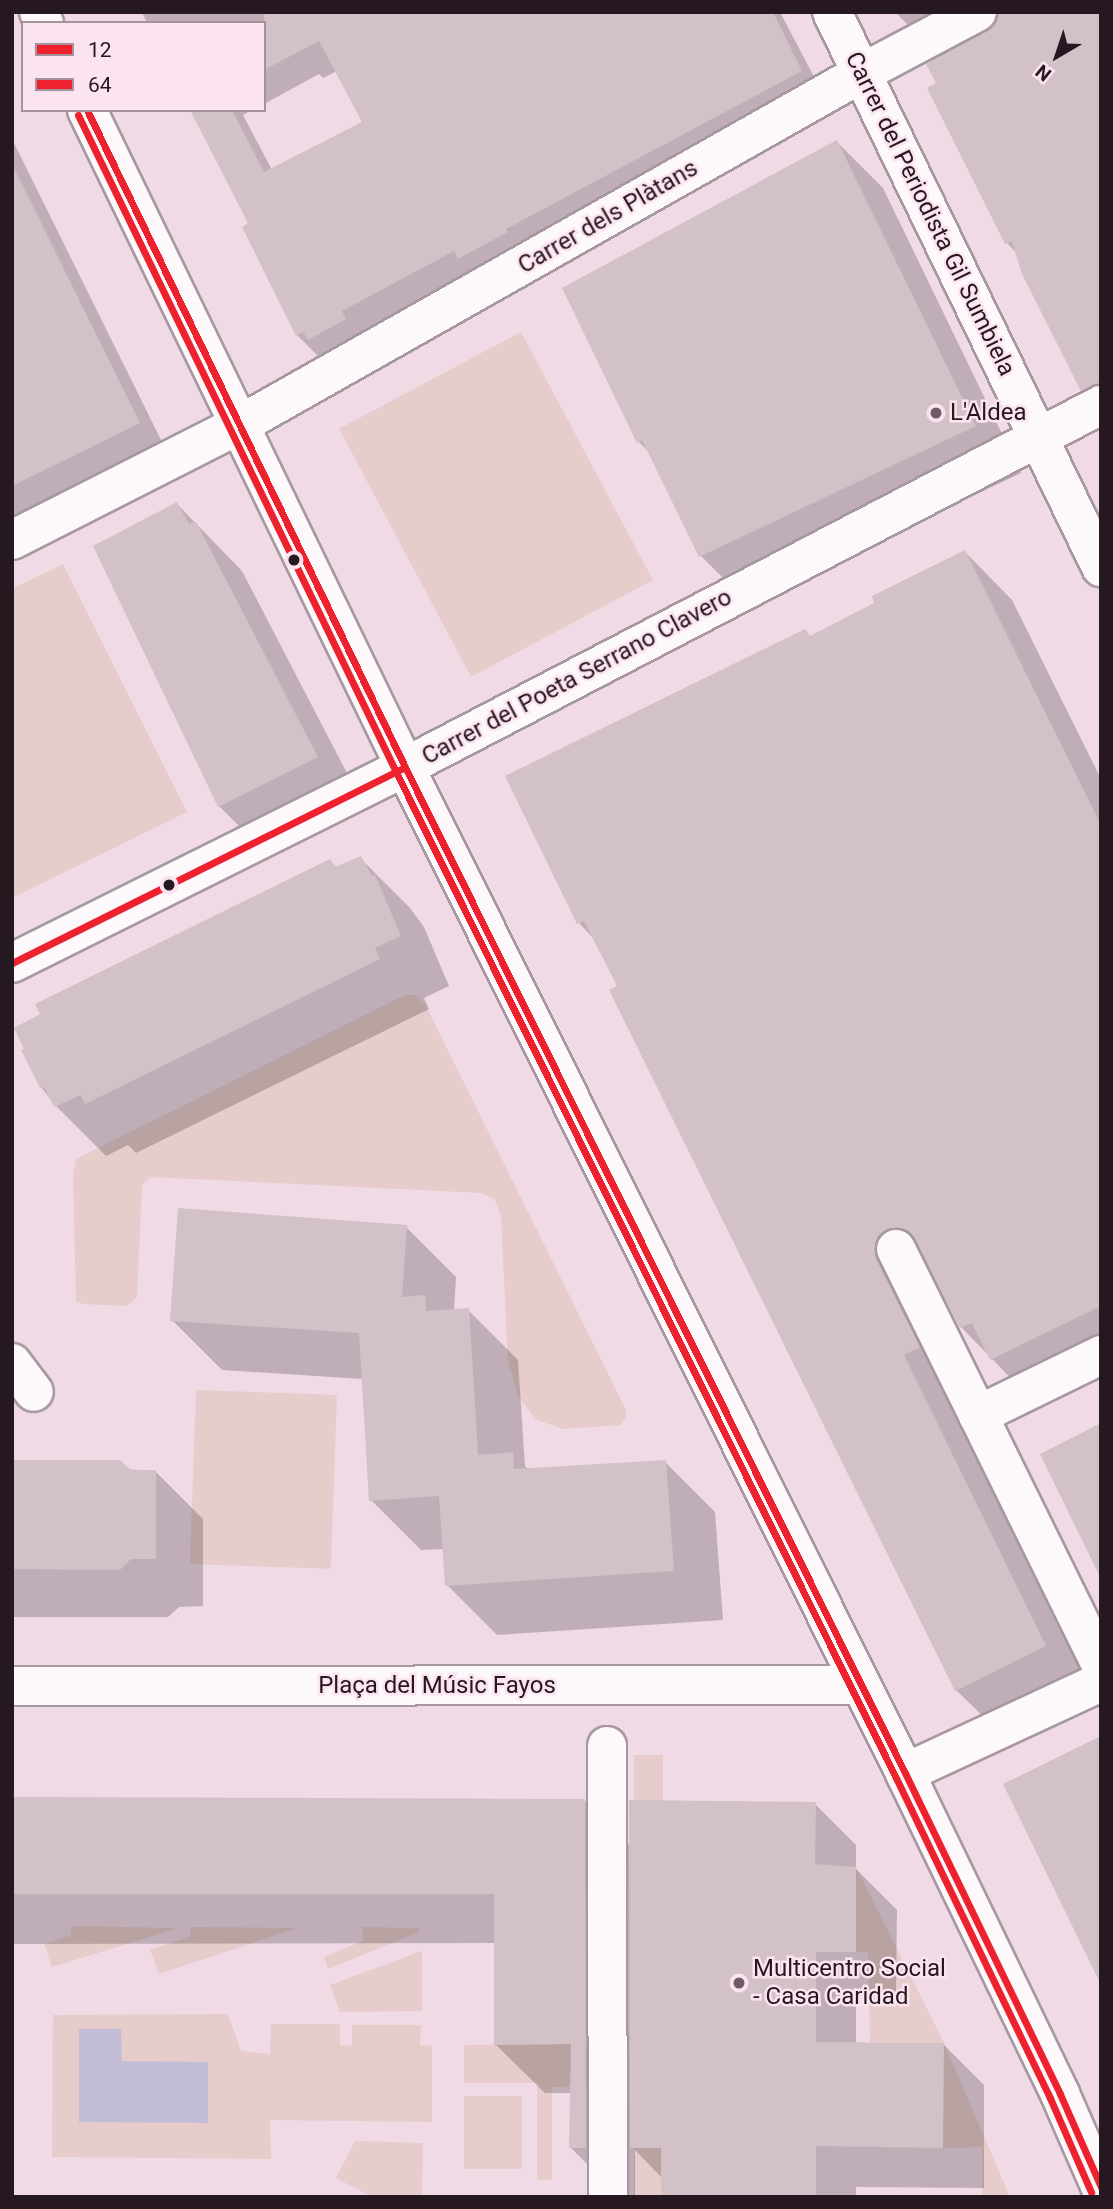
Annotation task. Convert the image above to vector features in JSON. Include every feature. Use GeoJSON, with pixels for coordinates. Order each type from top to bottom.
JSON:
{"type":"FeatureCollection","features":[{"type":"Feature","properties":{"kind":"street","name":"Carrer del Periodista Gil Sumbiela"},"geometry":{"type":"LineString","coordinates":[[832,12],[1098,556]]}},
{"type":"Feature","properties":{"kind":"street","name":"Carrer dels Plàtans"},"geometry":{"type":"LineString","coordinates":[[12,540],[241,424],[862,73],[977,12]]}},
{"type":"Feature","properties":{"kind":"street"},"geometry":{"type":"LineString","coordinates":[[88,112],[405,767],[905,1773],[1060,2094],[1101,2188]]}},
{"type":"Feature","properties":{"kind":"street","name":"Carrer del Poeta Serrano Clavero"},"geometry":{"type":"LineString","coordinates":[[12,962],[405,767],[1101,404]]}},
{"type":"Feature","properties":{"kind":"street"},"geometry":{"type":"LineString","coordinates":[[896,1249],[1101,1665]]}},
{"type":"Feature","properties":{"kind":"street"},"geometry":{"type":"LineString","coordinates":[[978,1415],[1101,1355]]}},
{"type":"Feature","properties":{"kind":"street"},"geometry":{"type":"LineString","coordinates":[[905,1773],[1101,1682]]}},
{"type":"Feature","properties":{"kind":"street","name":"Plaça del Músic Fayos"},"geometry":{"type":"LineString","coordinates":[[12,1686],[861,1685]]}},
{"type":"Feature","properties":{"kind":"street"},"geometry":{"type":"LineString","coordinates":[[607,1746],[608,2197]]}},
{"type":"Feature","properties":{"kind":"shaded area"},"geometry":{"type":"Polygon","coordinates":[[[521,332],[653,580],[471,677],[339,429],[521,332]]]}},
{"type":"Feature","properties":{"kind":"shaded area"},"geometry":{"type":"Polygon","coordinates":[[[63,564],[187,812],[12,898],[12,589],[63,564]]]}},
{"type":"Feature","properties":{"kind":"shaded area"},"geometry":{"type":"Polygon","coordinates":[[[405,995],[416,995],[425,1004],[626,1410],[621,1425],[563,1429],[537,1420],[519,1398],[508,1362],[501,1216],[495,1200],[482,1193],[150,1177],[142,1185],[137,1297],[127,1306],[83,1304],[76,1301],[73,1175],[76,1159],[405,995]]]}},
{"type":"Feature","properties":{"kind":"shaded area"},"geometry":{"type":"Polygon","coordinates":[[[196,1390],[337,1395],[331,1569],[190,1564],[196,1390]]]}},
{"type":"Feature","properties":{"kind":"shaded area"},"geometry":{"type":"Polygon","coordinates":[[[634,1755],[663,1755],[663,2015],[634,2015],[634,1755]]]}},
{"type":"Feature","properties":{"kind":"shaded area"},"geometry":{"type":"Polygon","coordinates":[[[856,1867],[944,2043],[1010,2197],[982,2197],[982,2147],[943,2148],[943,2043],[870,2042],[868,1952],[856,1952],[856,1867]]]}},
{"type":"Feature","properties":{"kind":"shaded area"},"geometry":{"type":"Polygon","coordinates":[[[71,1926],[179,1928],[52,1967],[44,1944],[71,1935],[71,1926]]]}},
{"type":"Feature","properties":{"kind":"shaded area"},"geometry":{"type":"Polygon","coordinates":[[[190,1927],[298,1928],[159,1974],[150,1950],[191,1936],[190,1927]]]}},
{"type":"Feature","properties":{"kind":"shaded area"},"geometry":{"type":"Polygon","coordinates":[[[362,1927],[419,1928],[419,1932],[328,1969],[324,1957],[363,1941],[362,1927]]]}},
{"type":"Feature","properties":{"kind":"shaded area"},"geometry":{"type":"Polygon","coordinates":[[[422,1951],[422,2011],[340,2012],[330,1985],[422,1951]]]}},
{"type":"Feature","properties":{"kind":"shaded area"},"geometry":{"type":"Polygon","coordinates":[[[228,2014],[241,2051],[270,2054],[271,2024],[340,2024],[340,2045],[352,2046],[352,2025],[421,2025],[420,2045],[432,2046],[432,2122],[270,2120],[271,2159],[52,2157],[53,2015],[228,2014]],[[79,2030],[121,2061],[121,2030],[79,2030]]]}},
{"type":"Feature","properties":{"kind":"shaded area"},"geometry":{"type":"Polygon","coordinates":[[[79,2029],[121,2029],[122,2061],[208,2062],[208,2123],[79,2122],[79,2029]]]}},
{"type":"Feature","properties":{"kind":"shaded area"},"geometry":{"type":"Polygon","coordinates":[[[588,2044],[587,2086],[552,2087],[552,2180],[537,2180],[537,2083],[464,2083],[464,2045],[588,2044]]]}},
{"type":"Feature","properties":{"kind":"shaded area"},"geometry":{"type":"Polygon","coordinates":[[[464,2096],[522,2096],[522,2169],[464,2169],[464,2096]]]}},
{"type":"Feature","properties":{"kind":"shaded area"},"geometry":{"type":"Polygon","coordinates":[[[355,2141],[423,2143],[422,2197],[372,2197],[336,2178],[355,2141]]]}},
{"type":"Feature","properties":{"kind":"shaded area"},"geometry":{"type":"Polygon","coordinates":[[[634,2146],[661,2146],[661,2197],[634,2197],[634,2146]]]}},
{"type":"Feature","properties":{"kind":"building"},"geometry":{"type":"Polygon","coordinates":[[[264,12],[773,12],[802,71],[506,229],[508,232],[458,259],[454,251],[342,311],[346,319],[308,340],[303,332],[296,336],[242,227],[248,223],[191,112],[233,112],[264,172],[362,122],[319,41],[266,69],[264,12]]]}},
{"type":"Feature","properties":{"kind":"building"},"geometry":{"type":"Polygon","coordinates":[[[999,12],[1101,12],[1101,383],[1081,391],[1022,274],[1012,242],[1005,244],[927,88],[936,83],[926,64],[987,31],[996,23],[999,12]]]}},
{"type":"Feature","properties":{"kind":"building"},"geometry":{"type":"Polygon","coordinates":[[[837,140],[976,426],[699,557],[642,440],[637,443],[562,288],[837,140]]]}},
{"type":"Feature","properties":{"kind":"building"},"geometry":{"type":"Polygon","coordinates":[[[12,164],[140,423],[12,486],[12,164]]]}},
{"type":"Feature","properties":{"kind":"building"},"geometry":{"type":"Polygon","coordinates":[[[177,502],[189,524],[196,522],[318,757],[218,807],[93,546],[177,502]]]}},
{"type":"Feature","properties":{"kind":"building"},"geometry":{"type":"Polygon","coordinates":[[[965,550],[1101,825],[1101,1306],[990,1360],[972,1323],[960,1328],[909,1231],[898,1227],[887,1229],[878,1237],[874,1248],[876,1259],[920,1347],[904,1355],[1046,1646],[955,1691],[609,990],[617,986],[584,921],[577,924],[505,776],[805,629],[810,636],[874,603],[872,596],[965,550]]]}},
{"type":"Feature","properties":{"kind":"building"},"geometry":{"type":"Polygon","coordinates":[[[361,856],[372,876],[375,875],[401,936],[375,948],[380,959],[85,1104],[81,1095],[54,1107],[44,1087],[40,1088],[21,1050],[24,1049],[14,1028],[40,1014],[35,1004],[330,859],[335,867],[361,856]]]}},
{"type":"Feature","properties":{"kind":"building"},"geometry":{"type":"Polygon","coordinates":[[[178,1208],[407,1225],[402,1297],[425,1295],[426,1311],[469,1308],[478,1455],[513,1452],[514,1469],[666,1460],[674,1571],[445,1586],[439,1496],[369,1501],[359,1333],[170,1321],[178,1208]]]}},
{"type":"Feature","properties":{"kind":"building"},"geometry":{"type":"Polygon","coordinates":[[[1101,1423],[1101,1579],[1040,1454],[1101,1423]]]}},
{"type":"Feature","properties":{"kind":"building"},"geometry":{"type":"Polygon","coordinates":[[[12,1460],[120,1460],[131,1470],[156,1470],[156,1559],[131,1559],[120,1570],[12,1569],[12,1460]]]}},
{"type":"Feature","properties":{"kind":"building"},"geometry":{"type":"Polygon","coordinates":[[[1101,1736],[1101,1985],[1003,1784],[1101,1736]]]}},
{"type":"Feature","properties":{"kind":"building"},"geometry":{"type":"Polygon","coordinates":[[[12,1797],[585,1799],[586,2148],[569,2148],[571,2044],[494,2045],[494,1894],[12,1894],[12,1797]]]}},
{"type":"Feature","properties":{"kind":"building","name":"Multicentro Social - Casa Caridad"},"geometry":{"type":"Polygon","coordinates":[[[629,1800],[816,1802],[815,1864],[856,1867],[856,1952],[816,1952],[816,2042],[944,2043],[943,2148],[816,2146],[816,2197],[661,2197],[661,2148],[630,2148],[629,1800]]]}},
{"type":"Feature","properties":{"kind":"transit line","name":"12"},"geometry":{"type":"LineString","coordinates":[[88,112],[405,767],[905,1773],[1060,2094],[1101,2187]]}},
{"type":"Feature","properties":{"kind":"transit line","name":"64"},"geometry":{"type":"LineString","coordinates":[[78,115],[396,772],[896,1778],[1050,2098],[1091,2192]]}},
{"type":"Feature","properties":{"kind":"transit line","name":"12"},"geometry":{"type":"LineString","coordinates":[[12,963],[405,767]]}},
{"type":"Feature","properties":{"kind":"place","name":"L'Aldea"},"geometry":{"type":"Point","coordinates":[936,413]}},
{"type":"Feature","properties":{"kind":"place","name":"Multicentro Social - Casa Caridad"},"geometry":{"type":"Point","coordinates":[739,1983]}}]}
